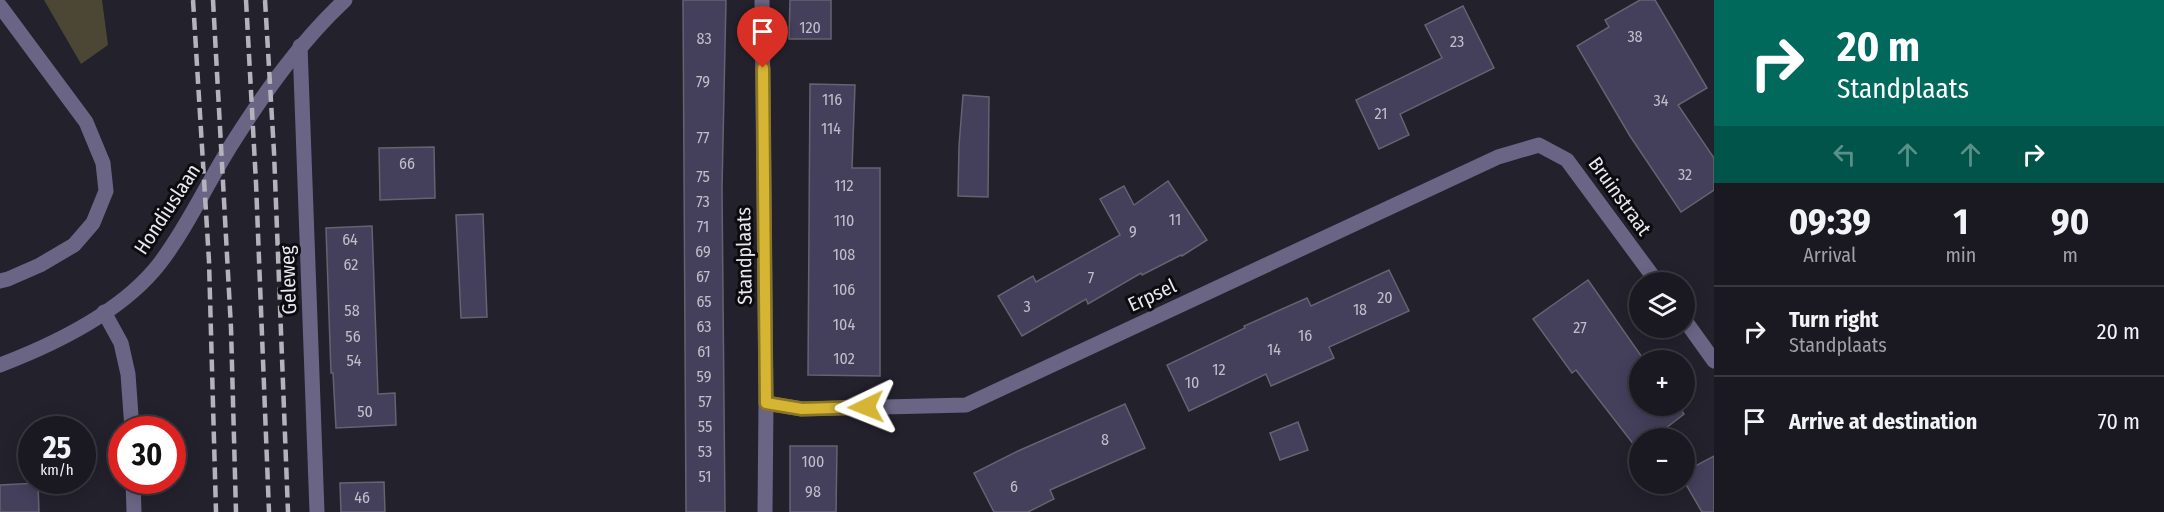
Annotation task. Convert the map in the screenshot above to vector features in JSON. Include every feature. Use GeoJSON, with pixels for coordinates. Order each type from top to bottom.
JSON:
{"type":"FeatureCollection","features":[{"type":"Feature","properties":{"kind":"street","name":"Hondiuslaan"},"geometry":{"type":"LineString","coordinates":[[0,365],[70,333],[104,312],[133,290],[159,264],[235,139],[300,46],[319,24],[345,0]]}},
{"type":"Feature","properties":{"kind":"street","name":"Standplaats"},"geometry":{"type":"LineString","coordinates":[[762,0],[765,512]]}},
{"type":"Feature","properties":{"kind":"street"},"geometry":{"type":"LineString","coordinates":[[0,6],[86,123],[103,164],[106,191],[93,223],[74,245],[40,265],[0,281]]}},
{"type":"Feature","properties":{"kind":"street","name":"Geleweg"},"geometry":{"type":"LineString","coordinates":[[300,46],[317,512]]}},
{"type":"Feature","properties":{"kind":"street","name":"Erpsel"},"geometry":{"type":"LineString","coordinates":[[766,403],[802,409],[966,405],[1498,157],[1539,144]]}},
{"type":"Feature","properties":{"kind":"street","name":"Bruinstraat"},"geometry":{"type":"LineString","coordinates":[[1539,144],[1567,160],[1650,272]]}},
{"type":"Feature","properties":{"kind":"street"},"geometry":{"type":"LineString","coordinates":[[104,312],[121,343],[128,374],[131,416]]}},
{"type":"Feature","properties":{"kind":"street"},"geometry":{"type":"LineString","coordinates":[[1695,334],[1714,361]]}},
{"type":"Feature","properties":{"kind":"street"},"geometry":{"type":"LineString","coordinates":[[133,494],[134,512]]}},
{"type":"Feature","properties":{"kind":"shaded area"},"geometry":{"type":"Polygon","coordinates":[[[44,0],[102,0],[108,45],[81,64],[44,0]]]}},
{"type":"Feature","properties":{"kind":"building"},"geometry":{"type":"Polygon","coordinates":[[[683,0],[726,0],[722,188],[725,512],[686,512],[683,0]]]}},
{"type":"Feature","properties":{"kind":"building"},"geometry":{"type":"Polygon","coordinates":[[[790,0],[831,0],[831,39],[789,39],[790,0]]]}},
{"type":"Feature","properties":{"kind":"building"},"geometry":{"type":"Polygon","coordinates":[[[1640,0],[1655,0],[1707,88],[1678,105],[1714,158],[1714,190],[1681,212],[1630,136],[1577,46],[1609,27],[1605,20],[1640,0]]]}},
{"type":"Feature","properties":{"kind":"building"},"geometry":{"type":"Polygon","coordinates":[[[1463,6],[1494,68],[1400,114],[1409,135],[1379,149],[1356,100],[1442,58],[1425,25],[1463,6]]]}},
{"type":"Feature","properties":{"kind":"building"},"geometry":{"type":"Polygon","coordinates":[[[810,84],[855,85],[852,168],[880,168],[880,376],[808,375],[810,84]]]}},
{"type":"Feature","properties":{"kind":"building"},"geometry":{"type":"Polygon","coordinates":[[[963,95],[989,97],[988,197],[958,196],[963,95]]]}},
{"type":"Feature","properties":{"kind":"building"},"geometry":{"type":"Polygon","coordinates":[[[434,147],[435,198],[380,200],[379,148],[434,147]]]}},
{"type":"Feature","properties":{"kind":"building"},"geometry":{"type":"Polygon","coordinates":[[[1168,181],[1207,240],[1182,256],[1142,275],[1141,273],[1088,304],[1086,299],[1022,336],[998,296],[1033,276],[1036,282],[1120,235],[1100,199],[1124,186],[1134,205],[1168,181]]]}},
{"type":"Feature","properties":{"kind":"building"},"geometry":{"type":"Polygon","coordinates":[[[483,214],[487,317],[461,318],[456,215],[483,214]]]}},
{"type":"Feature","properties":{"kind":"building"},"geometry":{"type":"Polygon","coordinates":[[[372,226],[378,394],[395,393],[396,425],[336,428],[333,373],[331,373],[326,228],[372,226]]]}},
{"type":"Feature","properties":{"kind":"building"},"geometry":{"type":"Polygon","coordinates":[[[1389,270],[1409,311],[1329,347],[1334,358],[1271,386],[1266,374],[1189,411],[1167,365],[1245,328],[1244,326],[1307,298],[1311,306],[1389,270]]]}},
{"type":"Feature","properties":{"kind":"building"},"geometry":{"type":"Polygon","coordinates":[[[1588,280],[1637,350],[1629,350],[1629,416],[1681,416],[1666,428],[1629,428],[1629,438],[1576,370],[1572,373],[1533,319],[1588,280]]]}},
{"type":"Feature","properties":{"kind":"building"},"geometry":{"type":"Polygon","coordinates":[[[1125,404],[1145,448],[1050,490],[1054,499],[1028,512],[994,512],[974,473],[1125,404]]]}},
{"type":"Feature","properties":{"kind":"building"},"geometry":{"type":"Polygon","coordinates":[[[1298,422],[1308,450],[1280,460],[1270,433],[1298,422]]]}},
{"type":"Feature","properties":{"kind":"building"},"geometry":{"type":"Polygon","coordinates":[[[790,446],[837,446],[836,512],[790,512],[790,446]]]}},
{"type":"Feature","properties":{"kind":"building"},"geometry":{"type":"Polygon","coordinates":[[[1714,456],[1714,512],[1702,512],[1692,494],[1695,494],[1695,466],[1714,456]]]}},
{"type":"Feature","properties":{"kind":"building"},"geometry":{"type":"Polygon","coordinates":[[[384,482],[385,512],[341,512],[340,483],[384,482]]]}},
{"type":"Feature","properties":{"kind":"building"},"geometry":{"type":"Polygon","coordinates":[[[18,484],[18,494],[38,494],[39,512],[0,512],[0,485],[18,484]]]}},
{"type":"Feature","properties":{"kind":"railway"},"geometry":{"type":"LineString","coordinates":[[193,0],[209,261],[216,512]]}},
{"type":"Feature","properties":{"kind":"railway"},"geometry":{"type":"LineString","coordinates":[[213,0],[231,328],[236,512]]}},
{"type":"Feature","properties":{"kind":"railway"},"geometry":{"type":"LineString","coordinates":[[246,0],[269,512]]}},
{"type":"Feature","properties":{"kind":"railway"},"geometry":{"type":"LineString","coordinates":[[265,0],[274,152],[288,512]]}},
{"type":"Feature","properties":{"kind":"route"},"geometry":{"type":"LineString","coordinates":[[763,68],[766,403],[802,409],[866,407]]}}]}
